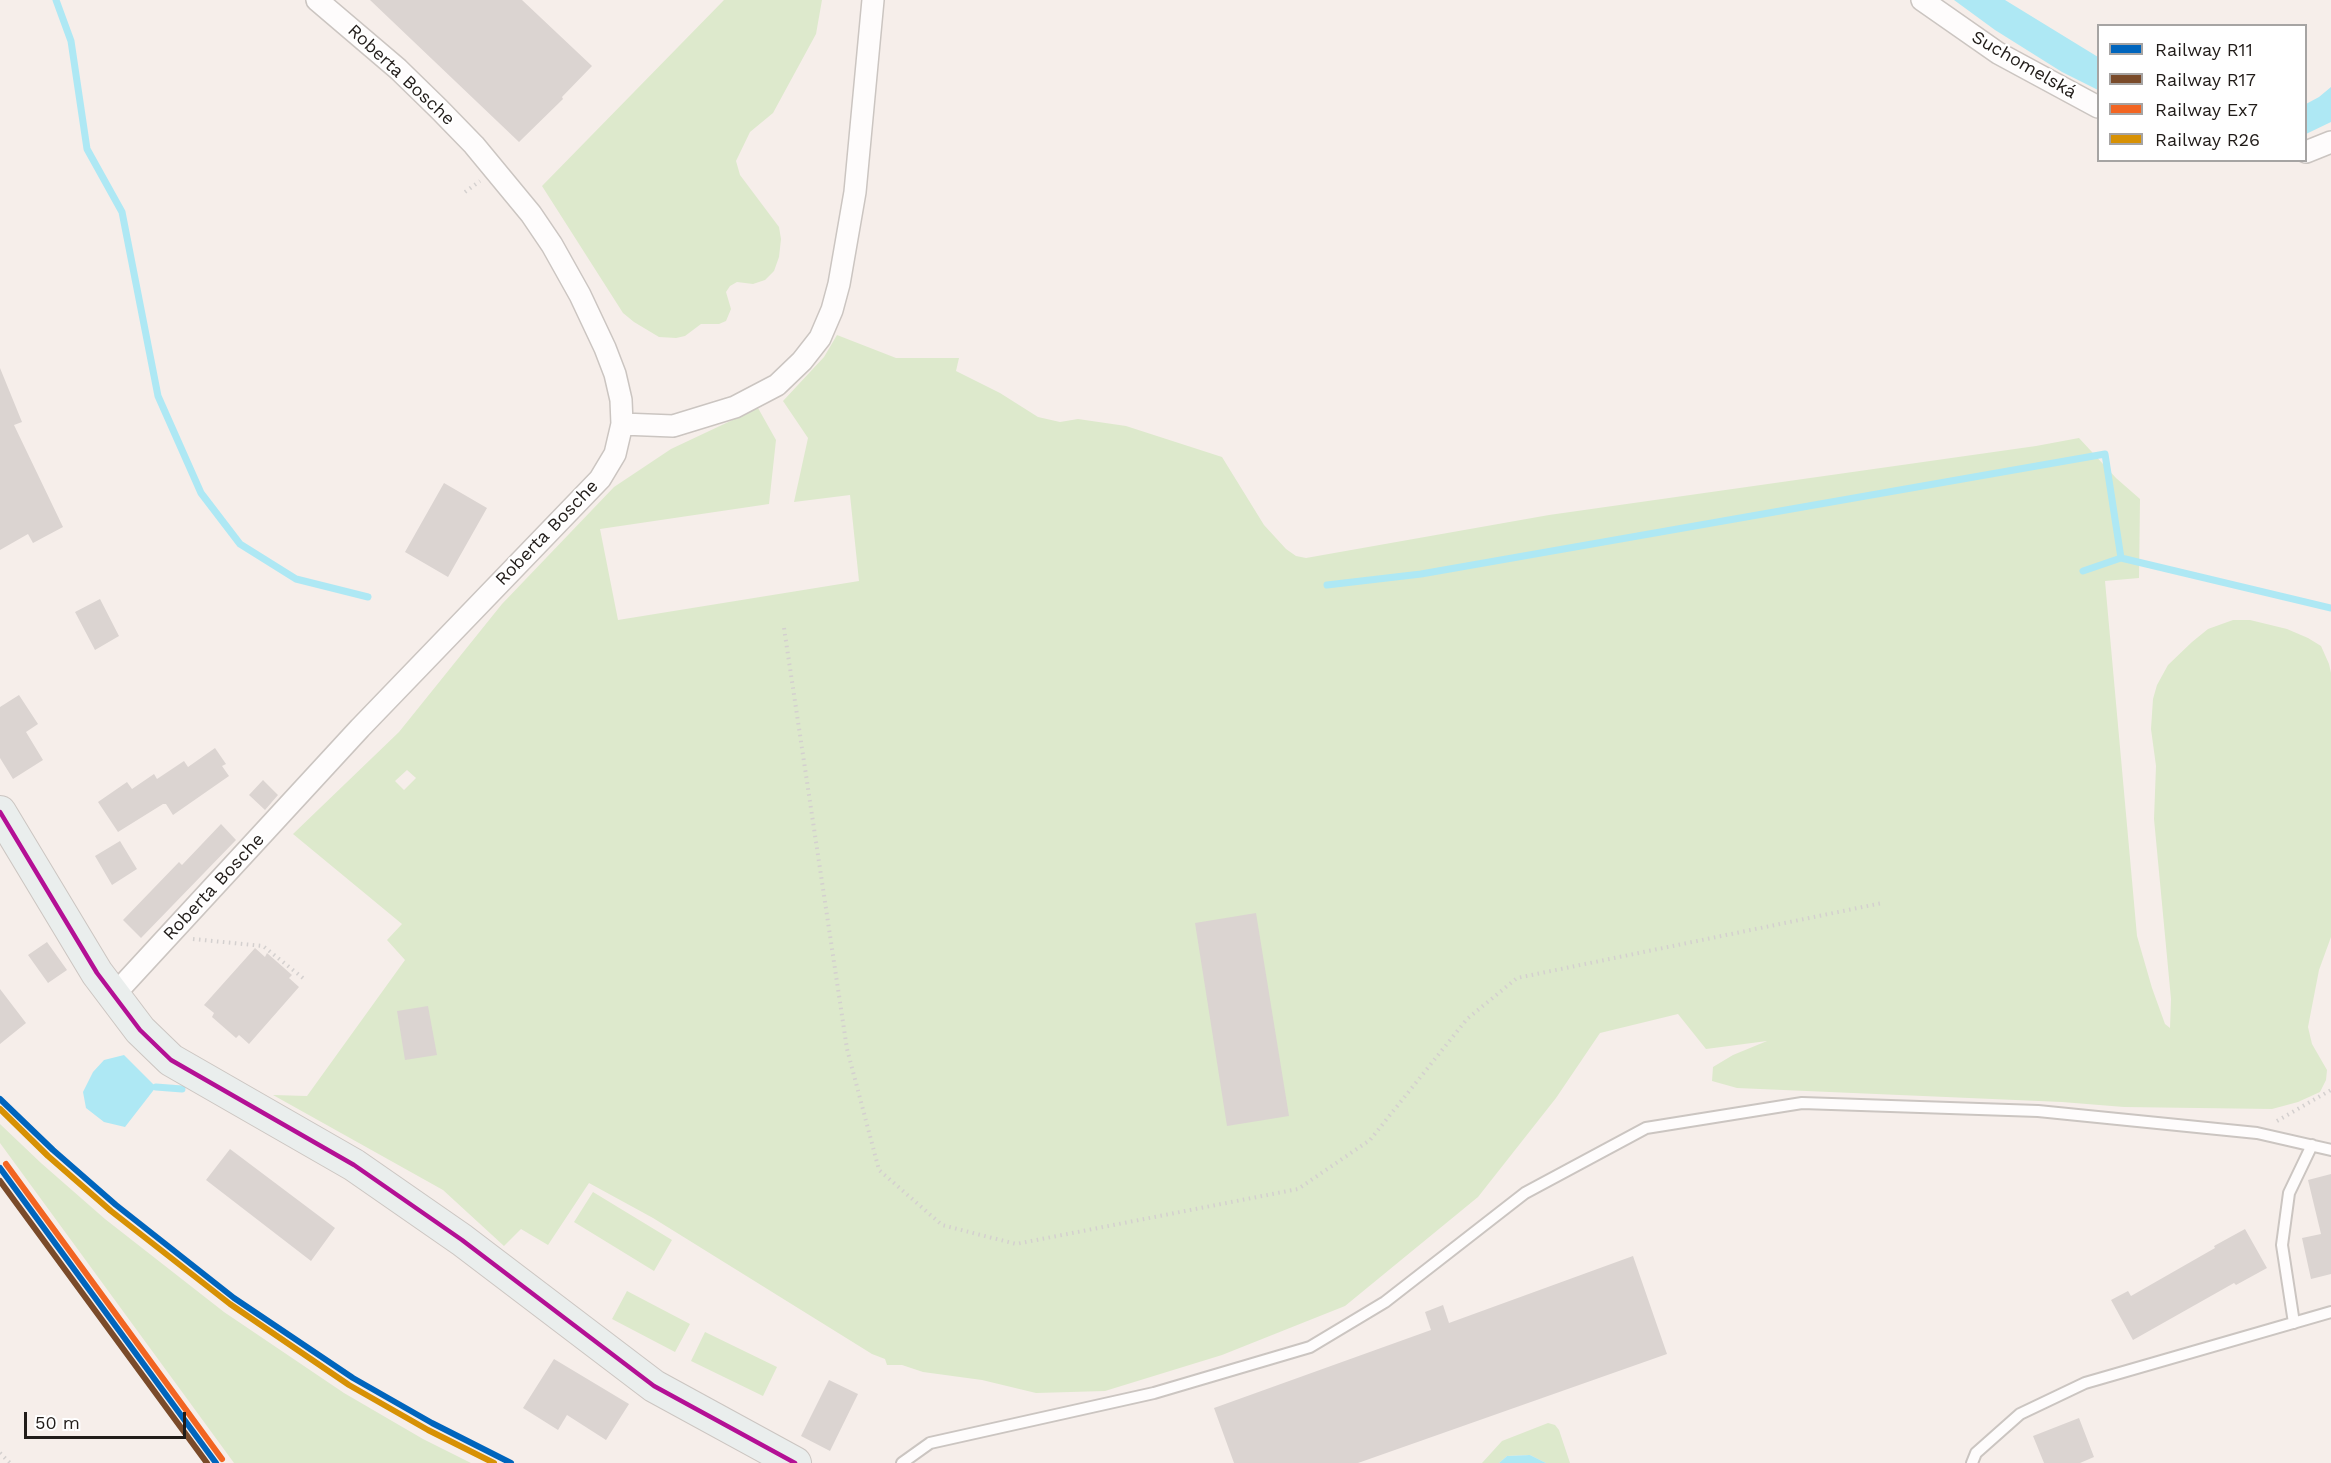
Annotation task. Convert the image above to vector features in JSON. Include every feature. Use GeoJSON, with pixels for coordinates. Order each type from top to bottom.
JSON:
{"type":"FeatureCollection","features":[{"type":"Feature","properties":{"kind":"street","name":"Roberta Bosche"},"geometry":{"type":"LineString","coordinates":[[113,996],[360,728],[600,479],[615,454],[622,424],[621,400],[615,374],[605,348],[580,295],[552,245],[531,214],[507,183],[440,109],[398,69],[317,0]]}},
{"type":"Feature","properties":{"kind":"street"},"geometry":{"type":"LineString","coordinates":[[622,424],[672,426],[735,407],[777,385],[802,361],[820,338],[832,310],[839,284],[855,192],[873,0]]}},
{"type":"Feature","properties":{"kind":"street","name":"Suchomelská"},"geometry":{"type":"LineString","coordinates":[[1922,0],[1998,53],[2097,106]]}},
{"type":"Feature","properties":{"kind":"street"},"geometry":{"type":"LineString","coordinates":[[2307,152],[2331,142]]}},
{"type":"Feature","properties":{"kind":"street"},"geometry":{"type":"LineString","coordinates":[[0,812],[96,973],[140,1030],[171,1060],[354,1165],[462,1240],[654,1386],[795,1463]]}},
{"type":"Feature","properties":{"kind":"lane"},"geometry":{"type":"LineString","coordinates":[[902,1463],[930,1443],[1154,1393],[1310,1347],[1385,1302],[1525,1193],[1646,1128],[1802,1102],[2038,1111],[2257,1133],[2331,1150]]}},
{"type":"Feature","properties":{"kind":"lane"},"geometry":{"type":"LineString","coordinates":[[2294,1323],[2282,1245],[2289,1193],[2312,1145]]}},
{"type":"Feature","properties":{"kind":"lane"},"geometry":{"type":"LineString","coordinates":[[1972,1463],[1976,1453],[2020,1414],[2085,1383],[2331,1312]]}},
{"type":"Feature","properties":{"kind":"path"},"geometry":{"type":"LineString","coordinates":[[784,628],[847,1049],[879,1170],[942,1225],[1016,1244],[1298,1189],[1370,1140],[1467,1019],[1517,978],[1882,903]]}},
{"type":"Feature","properties":{"kind":"path"},"geometry":{"type":"LineString","coordinates":[[168,936],[263,946],[303,978]]}},
{"type":"Feature","properties":{"kind":"path"},"geometry":{"type":"LineString","coordinates":[[2257,1133],[2331,1090]]}},
{"type":"Feature","properties":{"kind":"path"},"geometry":{"type":"LineString","coordinates":[[0,1453],[10,1463]]}},
{"type":"Feature","properties":{"kind":"green space"},"geometry":{"type":"Polygon","coordinates":[[[724,0],[822,0],[816,34],[773,113],[750,132],[736,161],[740,175],[779,227],[781,239],[779,257],[774,271],[765,280],[753,284],[737,282],[730,286],[726,292],[731,309],[726,321],[719,324],[701,324],[685,336],[659,337],[623,313],[542,186],[724,0]]]}},
{"type":"Feature","properties":{"kind":"green space"},"geometry":{"type":"Polygon","coordinates":[[[837,335],[896,358],[959,358],[956,371],[1000,393],[1038,417],[1060,422],[1078,419],[1126,426],[1222,457],[1264,525],[1286,549],[1296,556],[1306,558],[1549,515],[2079,438],[2116,478],[2140,499],[2139,578],[2105,581],[2137,936],[2152,988],[2165,1024],[2170,1028],[2171,999],[2154,819],[2156,766],[2151,729],[2153,699],[2157,685],[2168,665],[2192,642],[2208,629],[2233,620],[2250,620],[2287,629],[2308,638],[2321,646],[2329,664],[2331,673],[2331,937],[2319,970],[2308,1027],[2312,1044],[2327,1070],[2326,1080],[2320,1092],[2298,1102],[2272,1109],[2124,1107],[2062,1102],[1737,1088],[1712,1081],[1713,1067],[1733,1055],[1767,1041],[1706,1049],[1678,1014],[1600,1033],[1556,1098],[1478,1197],[1345,1306],[1222,1355],[1105,1391],[1036,1393],[982,1380],[923,1372],[902,1365],[887,1365],[885,1359],[872,1354],[653,1218],[589,1183],[548,1245],[521,1229],[504,1246],[443,1190],[273,1095],[307,1096],[405,960],[387,940],[402,924],[293,834],[399,732],[502,604],[614,487],[671,449],[758,408],[776,440],[769,504],[600,529],[618,620],[859,581],[850,495],[794,502],[808,438],[783,401],[824,357],[837,335]],[[407,770],[395,781],[404,790],[416,778],[407,770]]]}},
{"type":"Feature","properties":{"kind":"green space"},"geometry":{"type":"Polygon","coordinates":[[[0,1124],[105,1219],[224,1312],[344,1393],[423,1439],[471,1463],[234,1463],[0,1143],[0,1124]]]}},
{"type":"Feature","properties":{"kind":"green space"},"geometry":{"type":"Polygon","coordinates":[[[593,1192],[672,1240],[654,1271],[574,1222],[593,1192]]]}},
{"type":"Feature","properties":{"kind":"green space"},"geometry":{"type":"Polygon","coordinates":[[[627,1291],[690,1324],[675,1352],[612,1319],[627,1291]]]}},
{"type":"Feature","properties":{"kind":"green space"},"geometry":{"type":"Polygon","coordinates":[[[705,1332],[777,1367],[763,1396],[691,1361],[705,1332]]]}},
{"type":"Feature","properties":{"kind":"green space"},"geometry":{"type":"Polygon","coordinates":[[[1548,1423],[1555,1425],[1559,1430],[1570,1463],[1546,1463],[1530,1455],[1507,1456],[1499,1463],[1482,1463],[1502,1441],[1548,1423]]]}},
{"type":"Feature","properties":{"kind":"water"},"geometry":{"type":"Polygon","coordinates":[[[1954,0],[2005,0],[2097,56],[2097,90],[2062,72],[1995,30],[1954,0]]]}},
{"type":"Feature","properties":{"kind":"water"},"geometry":{"type":"Polygon","coordinates":[[[2331,87],[2331,122],[2307,134],[2307,103],[2331,87]]]}},
{"type":"Feature","properties":{"kind":"water"},"geometry":{"type":"Polygon","coordinates":[[[124,1055],[156,1087],[125,1127],[104,1122],[86,1108],[83,1092],[93,1072],[104,1060],[124,1055]]]}},
{"type":"Feature","properties":{"kind":"water"},"geometry":{"type":"Polygon","coordinates":[[[1530,1455],[1546,1463],[1499,1463],[1507,1456],[1530,1455]]]}},
{"type":"Feature","properties":{"kind":"building"},"geometry":{"type":"Polygon","coordinates":[[[370,0],[522,0],[592,66],[562,97],[563,99],[519,142],[370,0]]]}},
{"type":"Feature","properties":{"kind":"building"},"geometry":{"type":"Polygon","coordinates":[[[0,368],[22,422],[14,425],[63,527],[33,543],[28,534],[0,550],[0,368]]]}},
{"type":"Feature","properties":{"kind":"building"},"geometry":{"type":"Polygon","coordinates":[[[444,483],[487,508],[448,577],[405,552],[444,483]]]}},
{"type":"Feature","properties":{"kind":"building"},"geometry":{"type":"Polygon","coordinates":[[[100,599],[119,636],[95,650],[75,612],[100,599]]]}},
{"type":"Feature","properties":{"kind":"building"},"geometry":{"type":"Polygon","coordinates":[[[19,695],[38,724],[26,732],[43,760],[13,779],[0,758],[0,707],[19,695]]]}},
{"type":"Feature","properties":{"kind":"building"},"geometry":{"type":"Polygon","coordinates":[[[215,748],[226,764],[222,766],[229,776],[173,815],[166,804],[163,804],[118,832],[98,802],[127,782],[132,789],[154,774],[157,779],[184,761],[188,767],[215,748]]]}},
{"type":"Feature","properties":{"kind":"building"},"geometry":{"type":"Polygon","coordinates":[[[263,780],[278,795],[265,810],[249,795],[263,780]]]}},
{"type":"Feature","properties":{"kind":"building"},"geometry":{"type":"Polygon","coordinates":[[[221,824],[236,840],[141,938],[123,920],[179,862],[182,865],[221,824]]]}},
{"type":"Feature","properties":{"kind":"building"},"geometry":{"type":"Polygon","coordinates":[[[120,841],[137,869],[112,885],[95,856],[120,841]]]}},
{"type":"Feature","properties":{"kind":"building"},"geometry":{"type":"Polygon","coordinates":[[[1256,913],[1289,1116],[1227,1126],[1195,923],[1256,913]]]}},
{"type":"Feature","properties":{"kind":"building"},"geometry":{"type":"Polygon","coordinates":[[[47,942],[67,970],[48,983],[28,955],[47,942]]]}},
{"type":"Feature","properties":{"kind":"building"},"geometry":{"type":"Polygon","coordinates":[[[255,948],[265,957],[267,953],[292,975],[289,978],[299,987],[249,1044],[239,1035],[236,1038],[212,1017],[214,1013],[204,1005],[255,948]]]}},
{"type":"Feature","properties":{"kind":"building"},"geometry":{"type":"Polygon","coordinates":[[[0,989],[26,1023],[0,1044],[0,989]]]}},
{"type":"Feature","properties":{"kind":"building"},"geometry":{"type":"Polygon","coordinates":[[[428,1006],[437,1055],[405,1060],[397,1011],[428,1006]]]}},
{"type":"Feature","properties":{"kind":"building"},"geometry":{"type":"Polygon","coordinates":[[[230,1149],[335,1228],[311,1261],[206,1180],[230,1149]]]}},
{"type":"Feature","properties":{"kind":"building"},"geometry":{"type":"Polygon","coordinates":[[[2331,1174],[2331,1274],[2311,1279],[2302,1238],[2321,1234],[2308,1180],[2331,1174]]]}},
{"type":"Feature","properties":{"kind":"building"},"geometry":{"type":"Polygon","coordinates":[[[2245,1229],[2267,1268],[2236,1285],[2234,1283],[2133,1340],[2111,1300],[2128,1291],[2131,1296],[2245,1229]]]}},
{"type":"Feature","properties":{"kind":"building"},"geometry":{"type":"Polygon","coordinates":[[[1633,1256],[1667,1354],[1358,1463],[1234,1463],[1214,1408],[1431,1330],[1425,1312],[1443,1305],[1449,1323],[1633,1256]]]}},
{"type":"Feature","properties":{"kind":"building"},"geometry":{"type":"Polygon","coordinates":[[[554,1359],[629,1404],[606,1440],[567,1415],[558,1430],[523,1408],[554,1359]]]}},
{"type":"Feature","properties":{"kind":"building"},"geometry":{"type":"Polygon","coordinates":[[[829,1380],[858,1394],[830,1451],[801,1436],[829,1380]]]}},
{"type":"Feature","properties":{"kind":"building"},"geometry":{"type":"Polygon","coordinates":[[[2079,1418],[2094,1457],[2080,1463],[2044,1463],[2033,1436],[2079,1418]]]}},
{"type":"Feature","properties":{"kind":"waterway"},"geometry":{"type":"LineString","coordinates":[[56,0],[71,41],[87,149],[122,212],[158,396],[201,493],[240,544],[296,579],[368,597]]}},
{"type":"Feature","properties":{"kind":"waterway"},"geometry":{"type":"LineString","coordinates":[[1327,585],[1421,574],[2105,454],[2121,558],[2331,608]]}},
{"type":"Feature","properties":{"kind":"waterway"},"geometry":{"type":"LineString","coordinates":[[2083,571],[2121,558]]}},
{"type":"Feature","properties":{"kind":"waterway"},"geometry":{"type":"LineString","coordinates":[[156,1087],[182,1089]]}},
{"type":"Feature","properties":{"kind":"rail line","name":"R11"},"geometry":{"type":"LineString","coordinates":[[0,1099],[53,1150],[116,1205],[234,1298],[353,1378],[432,1423],[511,1463]]}},
{"type":"Feature","properties":{"kind":"rail line","name":"R26"},"geometry":{"type":"LineString","coordinates":[[0,1109],[48,1156],[111,1211],[230,1304],[349,1385],[428,1430],[494,1463]]}},
{"type":"Feature","properties":{"kind":"rail line","name":"Ex7"},"geometry":{"type":"LineString","coordinates":[[6,1164],[222,1459]]}},
{"type":"Feature","properties":{"kind":"rail line","name":"R11"},"geometry":{"type":"LineString","coordinates":[[0,1168],[216,1463]]}},
{"type":"Feature","properties":{"kind":"rail line","name":"R17"},"geometry":{"type":"LineString","coordinates":[[0,1181],[207,1463]]}},
{"type":"Feature","properties":{"kind":"transit line"},"geometry":{"type":"LineString","coordinates":[[0,812],[97,973],[140,1030],[171,1060],[354,1165],[462,1240],[654,1386],[795,1463]]}}]}
